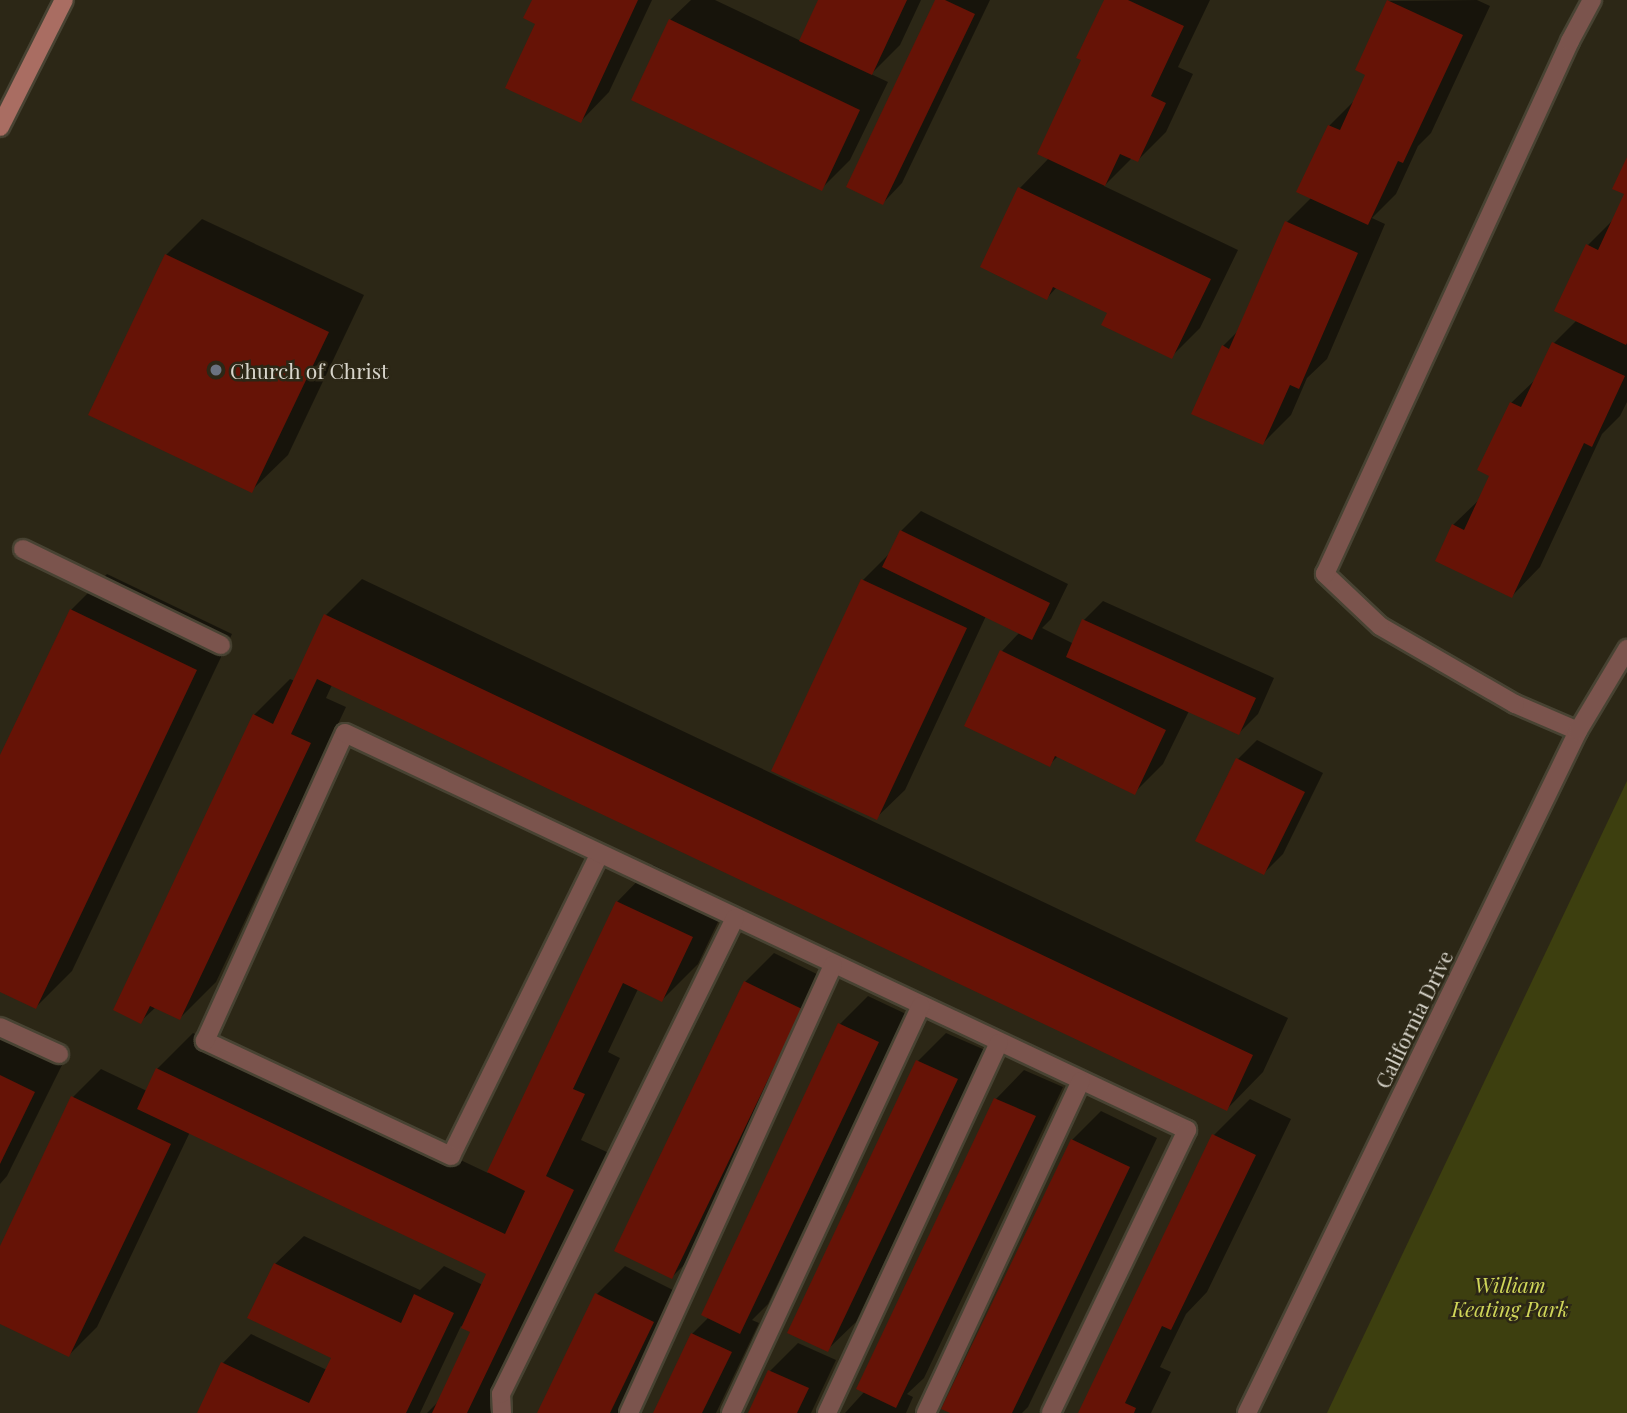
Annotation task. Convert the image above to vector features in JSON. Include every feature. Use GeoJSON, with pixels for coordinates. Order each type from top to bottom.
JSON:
{"type":"FeatureCollection","features":[{"type":"Feature","properties":{"kind":"main road"},"geometry":{"type":"LineString","coordinates":[[0,128],[64,0]]}},
{"type":"Feature","properties":{"kind":"street"},"geometry":{"type":"LineString","coordinates":[[1578,732],[1515,704],[1380,626],[1325,574],[1570,41],[1592,0]]}},
{"type":"Feature","properties":{"kind":"street"},"geometry":{"type":"LineString","coordinates":[[23,549],[222,645]]}},
{"type":"Feature","properties":{"kind":"street","name":"California Drive"},"geometry":{"type":"LineString","coordinates":[[1247,1413],[1578,732],[1627,649]]}},
{"type":"Feature","properties":{"kind":"street"},"geometry":{"type":"LineString","coordinates":[[598,855],[451,1156],[205,1041],[345,733],[598,855],[1187,1130],[1051,1413]]}},
{"type":"Feature","properties":{"kind":"street"},"geometry":{"type":"LineString","coordinates":[[502,1413],[501,1394],[735,918]]}},
{"type":"Feature","properties":{"kind":"street"},"geometry":{"type":"LineString","coordinates":[[629,1413],[833,965]]}},
{"type":"Feature","properties":{"kind":"street"},"geometry":{"type":"LineString","coordinates":[[731,1413],[921,1006]]}},
{"type":"Feature","properties":{"kind":"street"},"geometry":{"type":"LineString","coordinates":[[0,1027],[59,1054]]}},
{"type":"Feature","properties":{"kind":"street"},"geometry":{"type":"LineString","coordinates":[[827,1413],[999,1043]]}},
{"type":"Feature","properties":{"kind":"street"},"geometry":{"type":"LineString","coordinates":[[926,1413],[1081,1081]]}},
{"type":"Feature","properties":{"kind":"green space","name":"William Keating Park"},"geometry":{"type":"Polygon","coordinates":[[[1627,781],[1627,1413],[1327,1413],[1627,781]]]}},
{"type":"Feature","properties":{"kind":"building"},"geometry":{"type":"Polygon","coordinates":[[[532,0],[638,0],[581,123],[505,88],[535,24],[523,18],[532,0]]]}},
{"type":"Feature","properties":{"kind":"building"},"geometry":{"type":"Polygon","coordinates":[[[818,0],[907,0],[872,75],[799,41],[818,0]]]}},
{"type":"Feature","properties":{"kind":"building"},"geometry":{"type":"Polygon","coordinates":[[[935,0],[945,0],[975,14],[883,205],[846,187],[935,0]]]}},
{"type":"Feature","properties":{"kind":"building"},"geometry":{"type":"Polygon","coordinates":[[[1104,0],[1128,0],[1184,26],[1151,96],[1166,103],[1138,162],[1120,154],[1105,186],[1037,154],[1081,60],[1076,58],[1104,0]]]}},
{"type":"Feature","properties":{"kind":"building"},"geometry":{"type":"Polygon","coordinates":[[[1387,0],[1463,35],[1403,163],[1398,161],[1368,225],[1296,192],[1328,125],[1340,130],[1365,75],[1355,70],[1387,0]]]}},
{"type":"Feature","properties":{"kind":"building"},"geometry":{"type":"Polygon","coordinates":[[[669,19],[860,110],[822,191],[631,100],[669,19]]]}},
{"type":"Feature","properties":{"kind":"building"},"geometry":{"type":"Polygon","coordinates":[[[1627,157],[1626,345],[1554,311],[1586,244],[1598,250],[1624,194],[1612,189],[1627,157]]]}},
{"type":"Feature","properties":{"kind":"building"},"geometry":{"type":"Polygon","coordinates":[[[1018,187],[1211,279],[1172,359],[1101,325],[1107,313],[1053,287],[1047,300],[980,267],[1018,187]]]}},
{"type":"Feature","properties":{"kind":"building"},"geometry":{"type":"Polygon","coordinates":[[[1285,221],[1358,253],[1299,389],[1290,385],[1263,445],[1191,414],[1222,345],[1229,349],[1285,221]]]}},
{"type":"Feature","properties":{"kind":"building"},"geometry":{"type":"Polygon","coordinates":[[[165,254],[329,332],[252,493],[88,415],[165,254]]]}},
{"type":"Feature","properties":{"kind":"building"},"geometry":{"type":"Polygon","coordinates":[[[1552,342],[1625,376],[1592,447],[1584,443],[1512,598],[1435,561],[1452,524],[1464,530],[1489,476],[1477,470],[1510,402],[1521,407],[1552,342]]]}},
{"type":"Feature","properties":{"kind":"building"},"geometry":{"type":"Polygon","coordinates":[[[900,530],[1050,603],[1032,640],[882,567],[900,530]]]}},
{"type":"Feature","properties":{"kind":"building"},"geometry":{"type":"Polygon","coordinates":[[[861,579],[967,628],[877,820],[771,771],[861,579]]]}},
{"type":"Feature","properties":{"kind":"building"},"geometry":{"type":"Polygon","coordinates":[[[70,609],[197,670],[36,1009],[0,992],[0,755],[70,609]]]}},
{"type":"Feature","properties":{"kind":"building"},"geometry":{"type":"Polygon","coordinates":[[[324,614],[1253,1055],[1227,1111],[317,679],[291,734],[311,743],[180,1020],[150,1006],[141,1024],[113,1010],[253,714],[273,724],[324,614]]]}},
{"type":"Feature","properties":{"kind":"building"},"geometry":{"type":"Polygon","coordinates":[[[1082,619],[1256,698],[1239,735],[1066,657],[1082,619]]]}},
{"type":"Feature","properties":{"kind":"building"},"geometry":{"type":"Polygon","coordinates":[[[1000,650],[1166,730],[1135,795],[1055,756],[1050,767],[964,726],[1000,650]]]}},
{"type":"Feature","properties":{"kind":"building"},"geometry":{"type":"Polygon","coordinates":[[[1236,758],[1305,792],[1264,875],[1195,841],[1236,758]]]}},
{"type":"Feature","properties":{"kind":"building"},"geometry":{"type":"Polygon","coordinates":[[[616,901],[693,937],[662,1002],[623,983],[573,1089],[585,1094],[546,1176],[574,1190],[467,1413],[432,1413],[470,1332],[461,1328],[486,1274],[137,1109],[156,1068],[505,1234],[525,1191],[487,1172],[616,901]]]}},
{"type":"Feature","properties":{"kind":"building"},"geometry":{"type":"Polygon","coordinates":[[[744,981],[802,1009],[672,1279],[614,1251],[744,981]]]}},
{"type":"Feature","properties":{"kind":"building"},"geometry":{"type":"Polygon","coordinates":[[[838,1023],[879,1042],[740,1334],[701,1315],[838,1023]]]}},
{"type":"Feature","properties":{"kind":"building"},"geometry":{"type":"Polygon","coordinates":[[[916,1060],[958,1079],[828,1352],[787,1333],[916,1060]]]}},
{"type":"Feature","properties":{"kind":"building"},"geometry":{"type":"Polygon","coordinates":[[[0,1075],[35,1092],[0,1164],[0,1075]]]}},
{"type":"Feature","properties":{"kind":"building"},"geometry":{"type":"Polygon","coordinates":[[[71,1096],[171,1144],[69,1357],[0,1324],[0,1246],[71,1096]]]}},
{"type":"Feature","properties":{"kind":"building"},"geometry":{"type":"Polygon","coordinates":[[[994,1098],[1036,1116],[896,1408],[856,1389],[994,1098]]]}},
{"type":"Feature","properties":{"kind":"building"},"geometry":{"type":"Polygon","coordinates":[[[1212,1134],[1256,1155],[1171,1330],[1162,1326],[1125,1403],[1136,1408],[1134,1413],[1078,1413],[1212,1134]]]}},
{"type":"Feature","properties":{"kind":"building"},"geometry":{"type":"Polygon","coordinates":[[[1071,1139],[1130,1167],[1012,1413],[950,1413],[941,1409],[1071,1139]]]}},
{"type":"Feature","properties":{"kind":"building"},"geometry":{"type":"Polygon","coordinates":[[[274,1263],[401,1323],[414,1294],[454,1313],[406,1413],[197,1413],[221,1362],[309,1403],[331,1358],[247,1318],[274,1263]]]}},
{"type":"Feature","properties":{"kind":"building"},"geometry":{"type":"Polygon","coordinates":[[[595,1293],[654,1322],[610,1413],[537,1413],[595,1293]]]}},
{"type":"Feature","properties":{"kind":"building"},"geometry":{"type":"Polygon","coordinates":[[[691,1333],[732,1352],[702,1413],[653,1413],[691,1333]]]}},
{"type":"Feature","properties":{"kind":"building"},"geometry":{"type":"Polygon","coordinates":[[[768,1370],[809,1388],[797,1413],[748,1413],[768,1370]]]}},
{"type":"Feature","properties":{"kind":"place","name":"Church of Christ"},"geometry":{"type":"Point","coordinates":[216,370]}}]}
